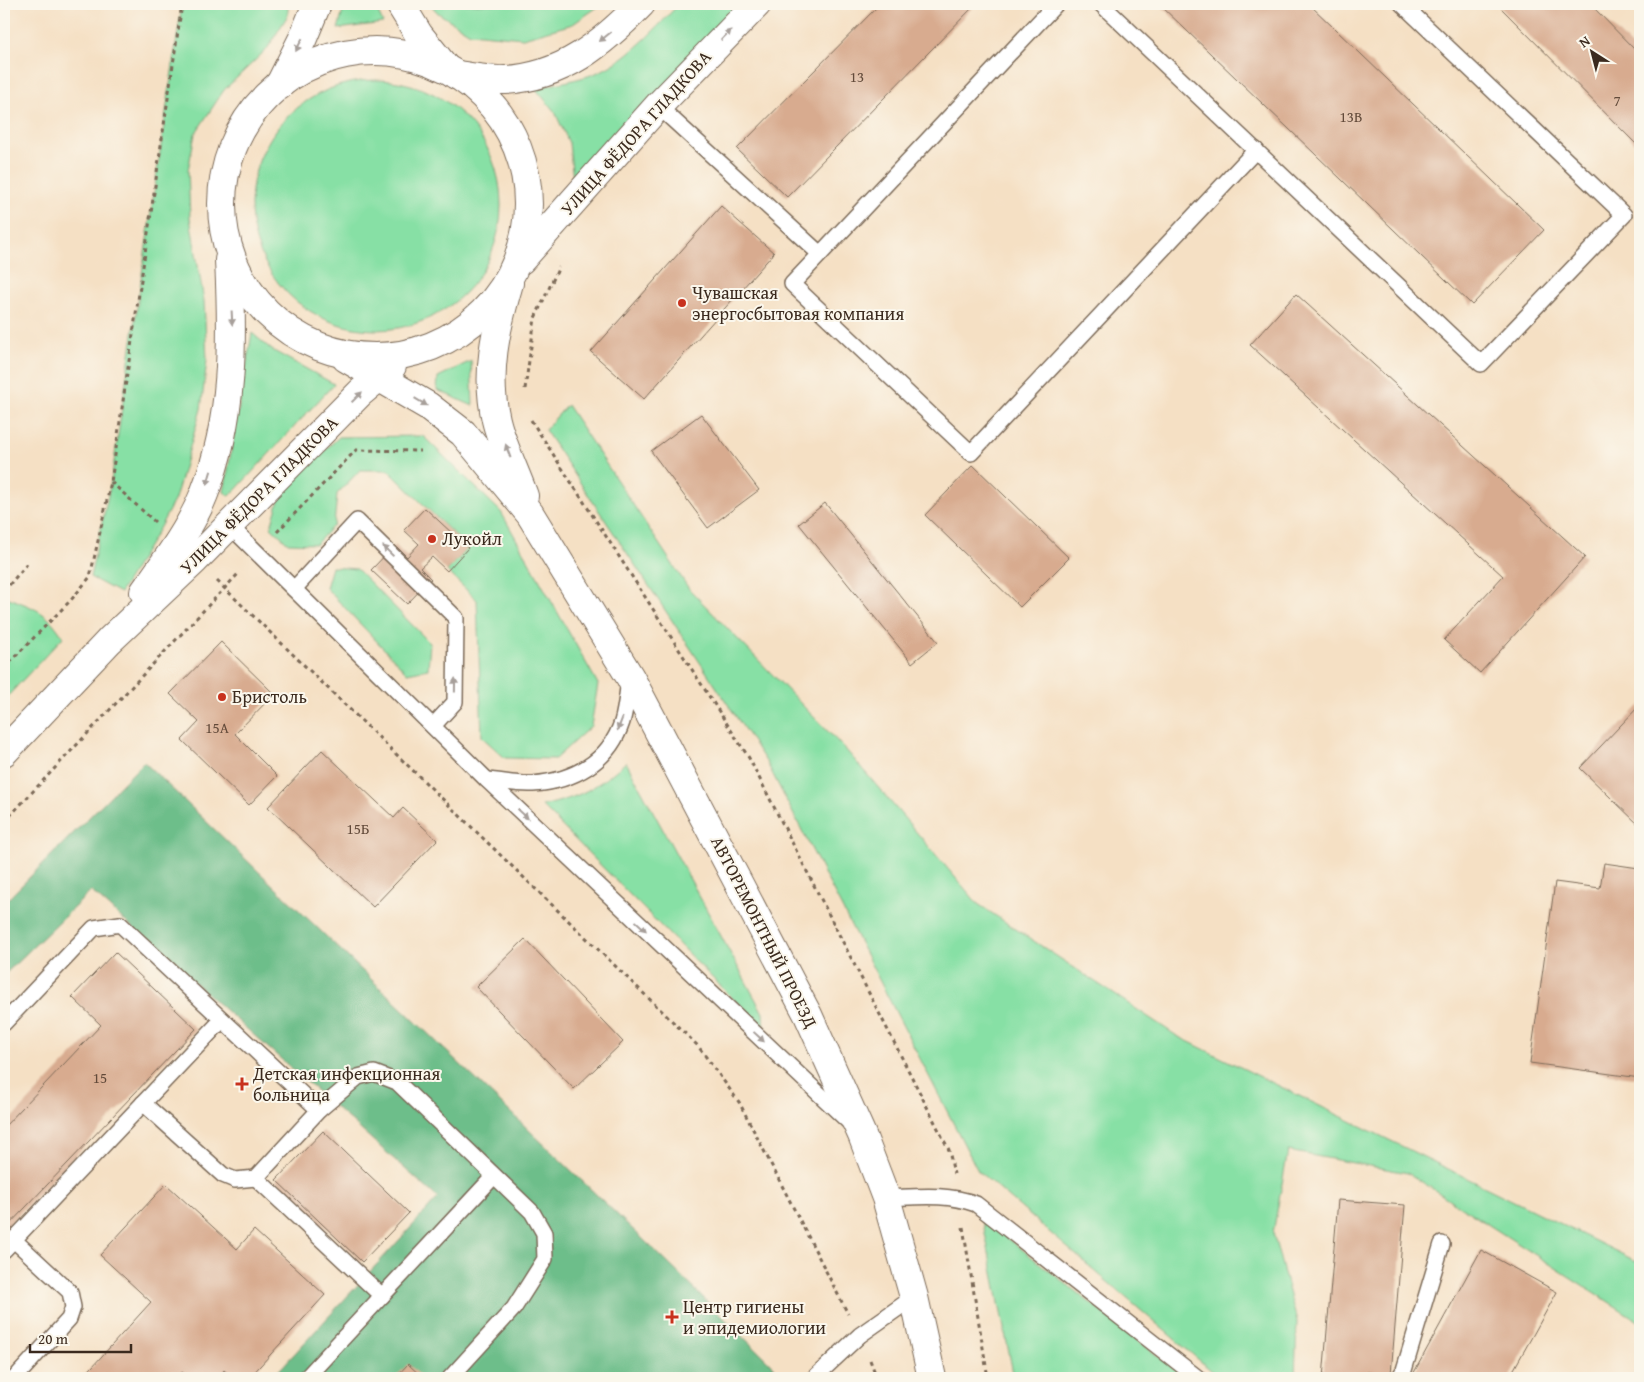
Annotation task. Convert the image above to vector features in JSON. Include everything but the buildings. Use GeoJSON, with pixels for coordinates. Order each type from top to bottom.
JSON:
{"type":"FeatureCollection","features":[{"type":"Feature","properties":{"kind":"street"},"geometry":{"type":"LineString","coordinates":[[279,86],[303,38],[317,4]]}},
{"type":"Feature","properties":{"kind":"street"},"geometry":{"type":"LineString","coordinates":[[400,4],[419,35],[452,72]]}},
{"type":"Feature","properties":{"kind":"street"},"geometry":{"type":"LineString","coordinates":[[408,352],[376,358],[346,358],[319,349],[290,332],[262,308],[242,280],[229,252],[222,221],[221,194],[226,166],[238,137],[256,110],[279,86],[312,65],[347,54],[382,50],[415,55],[452,72],[504,80],[538,76],[574,62],[623,23],[641,4]]}},
{"type":"Feature","properties":{"kind":"street","name":"УЛИЦА ФЁДОРА ГЛАДКОВА"},"geometry":{"type":"LineString","coordinates":[[4,752],[110,640],[195,560],[228,524],[360,393],[408,352],[436,340],[466,322],[490,301],[513,271],[658,106],[756,4]]}},
{"type":"Feature","properties":{"kind":"street","name":"АВТОРЕМОНТНЫЙ ПРОЕЗД"},"geometry":{"type":"LineString","coordinates":[[452,72],[487,100],[507,125],[520,150],[527,176],[530,206],[526,235],[496,325],[491,371],[496,420],[530,514]]}},
{"type":"Feature","properties":{"kind":"street","name":"УЛИЦА ФЁДОРА ГЛАДКОВА"},"geometry":{"type":"LineString","coordinates":[[110,640],[178,544],[204,494],[226,422],[233,337],[229,252]]}},
{"type":"Feature","properties":{"kind":"street","name":"АВТОРЕМОНТНЫЙ ПРОЕЗД"},"geometry":{"type":"LineString","coordinates":[[346,358],[428,406],[463,434],[530,514],[630,677],[808,1015],[862,1135],[886,1198],[914,1297],[932,1378]]}},
{"type":"Feature","properties":{"kind":"lane"},"geometry":{"type":"LineString","coordinates":[[1056,4],[792,284],[971,453],[1256,150]]}},
{"type":"Feature","properties":{"kind":"lane"},"geometry":{"type":"LineString","coordinates":[[1101,4],[1480,364],[1624,215],[1402,4]]}},
{"type":"Feature","properties":{"kind":"lane"},"geometry":{"type":"LineString","coordinates":[[658,106],[820,254]]}},
{"type":"Feature","properties":{"kind":"lane"},"geometry":{"type":"LineString","coordinates":[[294,590],[357,521],[428,590],[456,618],[455,702],[433,726]]}},
{"type":"Feature","properties":{"kind":"lane"},"geometry":{"type":"LineString","coordinates":[[228,524],[487,780],[862,1135]]}},
{"type":"Feature","properties":{"kind":"lane"},"geometry":{"type":"LineString","coordinates":[[487,780],[533,784],[558,780],[588,769],[607,750],[621,723],[630,677]]}},
{"type":"Feature","properties":{"kind":"lane"},"geometry":{"type":"LineString","coordinates":[[4,1022],[94,928],[120,924],[319,1110]]}},
{"type":"Feature","properties":{"kind":"lane"},"geometry":{"type":"LineString","coordinates":[[15,1378],[69,1319],[73,1308],[70,1292],[9,1245],[222,1020]]}},
{"type":"Feature","properties":{"kind":"lane"},"geometry":{"type":"LineString","coordinates":[[143,1103],[223,1175],[235,1180],[256,1178],[319,1110],[358,1077],[374,1073],[397,1082],[532,1212],[544,1233],[545,1258],[514,1308],[450,1378]]}},
{"type":"Feature","properties":{"kind":"lane"},"geometry":{"type":"LineString","coordinates":[[306,1378],[494,1176]]}},
{"type":"Feature","properties":{"kind":"lane"},"geometry":{"type":"LineString","coordinates":[[256,1178],[382,1296]]}},
{"type":"Feature","properties":{"kind":"lane"},"geometry":{"type":"LineString","coordinates":[[886,1198],[944,1196],[958,1197],[976,1204],[1198,1378]]}},
{"type":"Feature","properties":{"kind":"lane"},"geometry":{"type":"LineString","coordinates":[[1399,1378],[1404,1370],[1442,1244]]}},
{"type":"Feature","properties":{"kind":"lane"},"geometry":{"type":"LineString","coordinates":[[814,1378],[860,1335],[914,1297]]}},
{"type":"Feature","properties":{"kind":"path"},"geometry":{"type":"LineString","coordinates":[[4,668],[71,600],[90,577],[111,482],[182,4]]}},
{"type":"Feature","properties":{"kind":"path"},"geometry":{"type":"LineString","coordinates":[[525,390],[535,318],[562,260]]}},
{"type":"Feature","properties":{"kind":"path"},"geometry":{"type":"LineString","coordinates":[[528,416],[749,758],[949,1150],[988,1378]]}},
{"type":"Feature","properties":{"kind":"path"},"geometry":{"type":"LineString","coordinates":[[277,532],[356,450],[421,451]]}},
{"type":"Feature","properties":{"kind":"path"},"geometry":{"type":"LineString","coordinates":[[111,482],[160,527]]}},
{"type":"Feature","properties":{"kind":"path"},"geometry":{"type":"LineString","coordinates":[[4,591],[27,564]]}},
{"type":"Feature","properties":{"kind":"path"},"geometry":{"type":"LineString","coordinates":[[4,822],[238,574]]}},
{"type":"Feature","properties":{"kind":"path"},"geometry":{"type":"LineString","coordinates":[[224,588],[698,1046],[739,1102],[860,1335],[877,1378]]}},
{"type":"Feature","properties":{"kind":"green space"},"geometry":{"type":"Polygon","coordinates":[[[182,4],[288,4],[288,15],[267,49],[224,90],[195,134],[188,170],[190,218],[204,301],[207,360],[201,409],[175,499],[120,593],[90,577],[111,482],[182,4]]]}},
{"type":"Feature","properties":{"kind":"green space"},"geometry":{"type":"Polygon","coordinates":[[[345,4],[374,4],[383,23],[338,29],[345,4]]]}},
{"type":"Feature","properties":{"kind":"green space"},"geometry":{"type":"Polygon","coordinates":[[[430,4],[602,4],[573,24],[523,38],[470,33],[438,13],[430,4]]]}},
{"type":"Feature","properties":{"kind":"green space"},"geometry":{"type":"Polygon","coordinates":[[[679,4],[742,4],[574,188],[569,143],[555,112],[535,88],[581,78],[610,66],[635,48],[679,4]]]}},
{"type":"Feature","properties":{"kind":"green space"},"geometry":{"type":"Polygon","coordinates":[[[376,80],[400,83],[424,90],[445,101],[464,117],[480,136],[491,157],[498,181],[501,205],[498,229],[491,253],[480,274],[464,293],[445,309],[424,320],[400,327],[376,330],[352,327],[328,320],[307,309],[288,293],[272,274],[261,253],[254,229],[251,205],[254,181],[261,157],[272,136],[288,117],[307,101],[328,90],[352,83],[376,80]]]}},
{"type":"Feature","properties":{"kind":"green space"},"geometry":{"type":"Polygon","coordinates":[[[252,333],[272,350],[334,384],[230,496],[224,492],[252,333]]]}},
{"type":"Feature","properties":{"kind":"green space"},"geometry":{"type":"Polygon","coordinates":[[[471,361],[473,406],[437,390],[438,377],[471,361]]]}},
{"type":"Feature","properties":{"kind":"green space"},"geometry":{"type":"Polygon","coordinates":[[[567,405],[689,589],[846,750],[978,904],[1177,1036],[1640,1263],[1640,1322],[1408,1173],[1288,1151],[1273,1233],[1297,1321],[1295,1378],[1220,1378],[978,1171],[767,763],[545,430],[567,405]]]}},
{"type":"Feature","properties":{"kind":"green space"},"geometry":{"type":"Polygon","coordinates":[[[423,436],[501,512],[598,684],[591,726],[555,759],[505,758],[482,737],[477,600],[447,571],[468,548],[388,470],[360,470],[337,494],[334,525],[316,544],[288,543],[271,527],[282,490],[339,437],[423,436]]]}},
{"type":"Feature","properties":{"kind":"green space"},"geometry":{"type":"Polygon","coordinates":[[[332,567],[357,569],[430,643],[428,669],[407,673],[326,588],[332,567]]]}},
{"type":"Feature","properties":{"kind":"green space"},"geometry":{"type":"Polygon","coordinates":[[[4,596],[38,610],[50,620],[63,637],[4,700],[4,596]]]}},
{"type":"Feature","properties":{"kind":"green space"},"geometry":{"type":"Polygon","coordinates":[[[144,762],[670,1265],[775,1368],[765,1378],[272,1378],[438,1198],[91,891],[4,975],[4,903],[144,762]]]}},
{"type":"Feature","properties":{"kind":"green space"},"geometry":{"type":"Polygon","coordinates":[[[626,762],[763,1013],[764,1030],[542,806],[578,795],[606,779],[626,762]]]}},
{"type":"Feature","properties":{"kind":"green space"},"geometry":{"type":"Polygon","coordinates":[[[982,1218],[1186,1378],[1014,1378],[982,1218]]]}},
{"type":"Feature","properties":{"kind":"place","name":"Чувашская энергосбытовая компания"},"geometry":{"type":"Point","coordinates":[682,303]}},
{"type":"Feature","properties":{"kind":"place","name":"Лукойл"},"geometry":{"type":"Point","coordinates":[432,539]}},
{"type":"Feature","properties":{"kind":"place","name":"Бристоль"},"geometry":{"type":"Point","coordinates":[222,697]}},
{"type":"Feature","properties":{"kind":"place","name":"Детская инфекционная больница"},"geometry":{"type":"Point","coordinates":[242,1084]}},
{"type":"Feature","properties":{"kind":"place","name":"Центр гигиены и эпидемиологии"},"geometry":{"type":"Point","coordinates":[672,1317]}}]}
